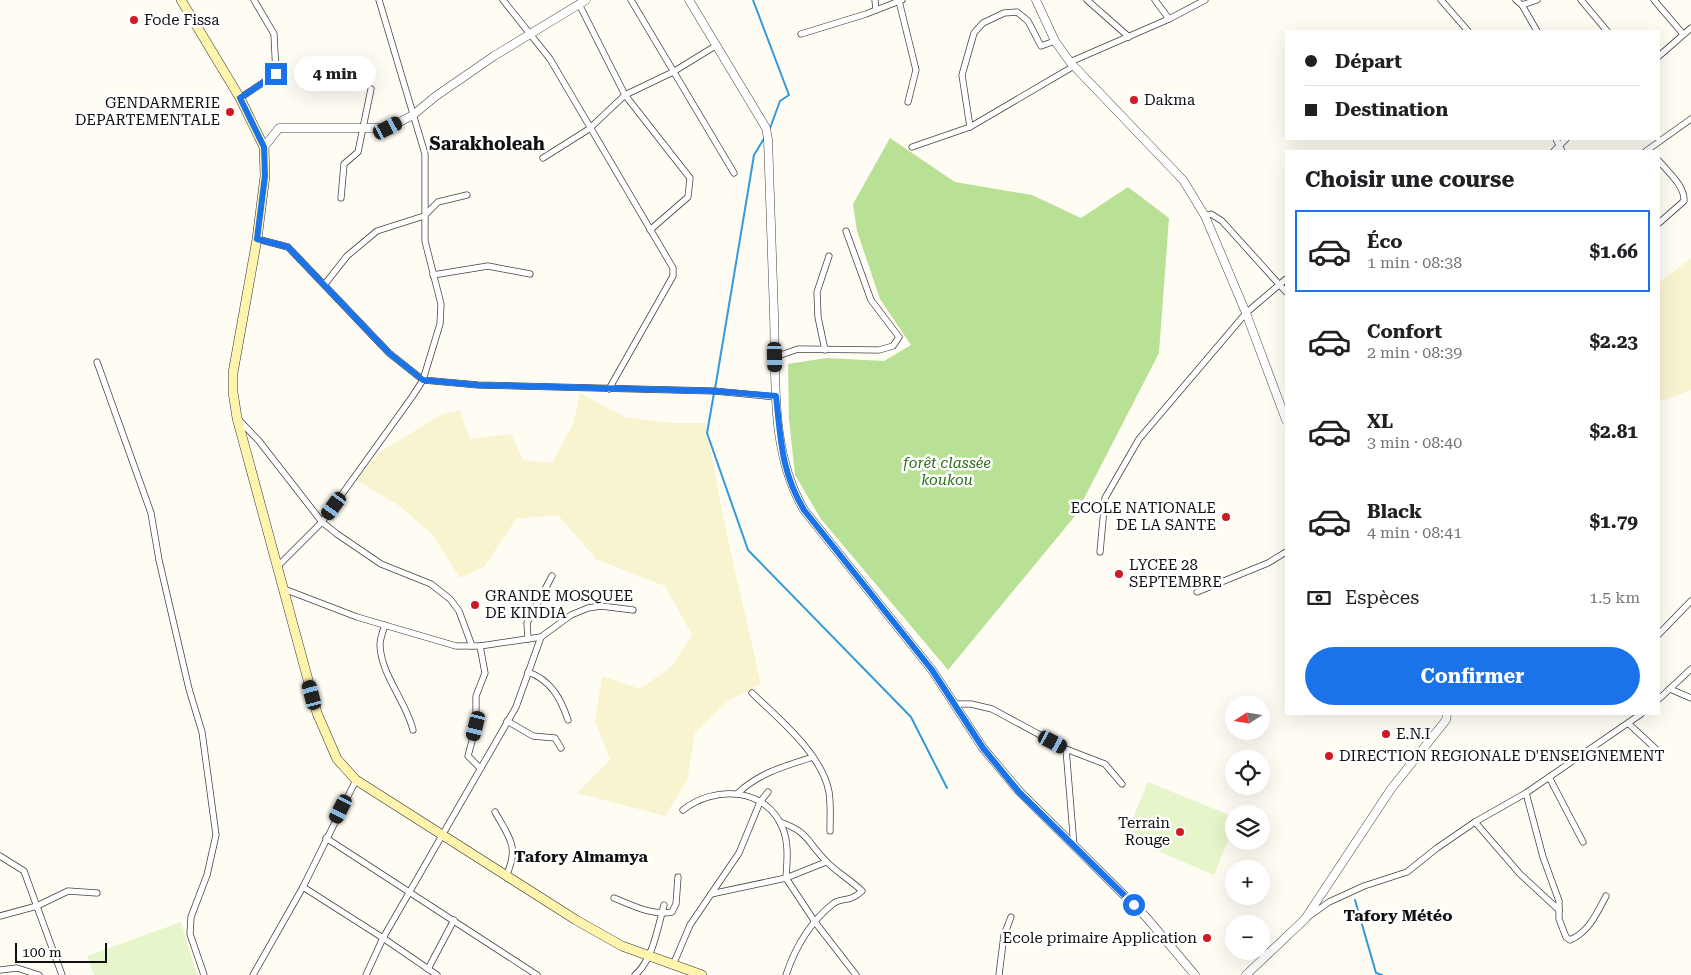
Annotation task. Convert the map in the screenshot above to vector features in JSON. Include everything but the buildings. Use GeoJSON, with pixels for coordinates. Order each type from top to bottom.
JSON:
{"type":"FeatureCollection","features":[{"type":"Feature","properties":{"kind":"main road"},"geometry":{"type":"LineString","coordinates":[[181,0],[240,98],[264,147],[265,176],[257,239],[234,365],[233,392],[237,418],[317,713],[338,758],[356,780],[576,920],[622,946],[702,975]]}},
{"type":"Feature","properties":{"kind":"street"},"geometry":{"type":"LineString","coordinates":[[240,98],[276,74],[274,34],[254,0]]}},
{"type":"Feature","properties":{"kind":"street"},"geometry":{"type":"LineString","coordinates":[[278,567],[322,522],[423,380],[440,324],[441,304],[425,241],[425,154],[379,0]]}},
{"type":"Feature","properties":{"kind":"street"},"geometry":{"type":"LineString","coordinates":[[502,0],[550,59],[589,129],[673,268],[673,276],[609,389]]}},
{"type":"Feature","properties":{"kind":"street"},"geometry":{"type":"LineString","coordinates":[[264,147],[279,128],[388,128],[413,115],[436,96],[530,34],[586,0]]}},
{"type":"Feature","properties":{"kind":"street"},"geometry":{"type":"LineString","coordinates":[[631,0],[734,173]]}},
{"type":"Feature","properties":{"kind":"street"},"geometry":{"type":"LineString","coordinates":[[689,0],[766,128],[768,139],[776,396],[783,464],[796,497],[804,510],[932,670],[983,748],[1019,792],[1146,917],[1195,975]]}},
{"type":"Feature","properties":{"kind":"street"},"geometry":{"type":"LineString","coordinates":[[875,0],[876,10]]}},
{"type":"Feature","properties":{"kind":"street"},"geometry":{"type":"LineString","coordinates":[[1036,0],[1055,41],[1072,64],[1183,180],[1205,216],[1246,313],[1285,417]]}},
{"type":"Feature","properties":{"kind":"street"},"geometry":{"type":"LineString","coordinates":[[1087,0],[1129,37]]}},
{"type":"Feature","properties":{"kind":"street"},"geometry":{"type":"LineString","coordinates":[[1155,0],[1170,19]]}},
{"type":"Feature","properties":{"kind":"street"},"geometry":{"type":"LineString","coordinates":[[912,147],[970,127],[1072,64],[1170,19],[1192,3],[1205,0]]}},
{"type":"Feature","properties":{"kind":"street"},"geometry":{"type":"LineString","coordinates":[[1441,0],[1467,30]]}},
{"type":"Feature","properties":{"kind":"street"},"geometry":{"type":"LineString","coordinates":[[1516,0],[1522,5],[1536,30]]}},
{"type":"Feature","properties":{"kind":"street"},"geometry":{"type":"LineString","coordinates":[[1522,5],[1537,0]]}},
{"type":"Feature","properties":{"kind":"street"},"geometry":{"type":"LineString","coordinates":[[1581,0],[1606,30]]}},
{"type":"Feature","properties":{"kind":"street"},"geometry":{"type":"LineString","coordinates":[[1654,0],[1683,34]]}},
{"type":"Feature","properties":{"kind":"street"},"geometry":{"type":"LineString","coordinates":[[801,34],[901,1],[916,70],[908,102]]}},
{"type":"Feature","properties":{"kind":"street"},"geometry":{"type":"LineString","coordinates":[[579,4],[625,95],[690,178],[688,197],[650,230]]}},
{"type":"Feature","properties":{"kind":"street"},"geometry":{"type":"LineString","coordinates":[[970,127],[962,75],[974,33],[983,23],[1004,13],[1017,12],[1028,21],[1041,46],[1055,41]]}},
{"type":"Feature","properties":{"kind":"street"},"geometry":{"type":"LineString","coordinates":[[1660,55],[1691,28]]}},
{"type":"Feature","properties":{"kind":"street"},"geometry":{"type":"LineString","coordinates":[[543,158],[589,129],[625,95],[673,72],[717,45]]}},
{"type":"Feature","properties":{"kind":"street"},"geometry":{"type":"LineString","coordinates":[[341,198],[344,164],[358,152],[372,89]]}},
{"type":"Feature","properties":{"kind":"street"},"geometry":{"type":"LineString","coordinates":[[1649,150],[1691,119]]}},
{"type":"Feature","properties":{"kind":"street"},"geometry":{"type":"LineString","coordinates":[[1660,162],[1678,184],[1684,195],[1684,201],[1660,222]]}},
{"type":"Feature","properties":{"kind":"street"},"geometry":{"type":"LineString","coordinates":[[325,284],[347,256],[377,231],[424,216],[438,202],[467,195]]}},
{"type":"Feature","properties":{"kind":"street"},"geometry":{"type":"LineString","coordinates":[[1205,216],[1211,214],[1222,221],[1285,291]]}},
{"type":"Feature","properties":{"kind":"street"},"geometry":{"type":"LineString","coordinates":[[775,357],[798,349],[879,350],[893,346],[899,337],[871,300],[846,231]]}},
{"type":"Feature","properties":{"kind":"street"},"geometry":{"type":"LineString","coordinates":[[257,239],[288,247],[389,353],[423,380],[478,385],[714,391],[776,396]]}},
{"type":"Feature","properties":{"kind":"street"},"geometry":{"type":"LineString","coordinates":[[825,350],[818,317],[817,292],[829,256]]}},
{"type":"Feature","properties":{"kind":"street"},"geometry":{"type":"LineString","coordinates":[[433,275],[488,266],[530,274]]}},
{"type":"Feature","properties":{"kind":"street"},"geometry":{"type":"LineString","coordinates":[[1100,552],[1105,498],[1139,439],[1246,313],[1285,280]]}},
{"type":"Feature","properties":{"kind":"street"},"geometry":{"type":"LineString","coordinates":[[97,362],[150,514],[158,560],[189,689],[202,732],[216,835],[207,875],[190,917],[190,934],[204,975]]}},
{"type":"Feature","properties":{"kind":"street"},"geometry":{"type":"LineString","coordinates":[[237,418],[259,441],[322,522],[381,564],[431,584],[450,598],[459,611],[472,646]]}},
{"type":"Feature","properties":{"kind":"street"},"geometry":{"type":"LineString","coordinates":[[1197,592],[1268,563],[1285,553]]}},
{"type":"Feature","properties":{"kind":"street"},"geometry":{"type":"LineString","coordinates":[[528,639],[527,624],[552,576]]}},
{"type":"Feature","properties":{"kind":"street"},"geometry":{"type":"LineString","coordinates":[[284,589],[357,617],[456,646],[480,646],[541,637],[571,615],[588,608],[601,606],[633,610]]}},
{"type":"Feature","properties":{"kind":"street"},"geometry":{"type":"LineString","coordinates":[[1660,633],[1691,601]]}},
{"type":"Feature","properties":{"kind":"street"},"geometry":{"type":"LineString","coordinates":[[385,625],[380,643],[383,660],[409,714],[413,730]]}},
{"type":"Feature","properties":{"kind":"street"},"geometry":{"type":"LineString","coordinates":[[366,975],[383,938],[479,767],[516,707],[541,637]]}},
{"type":"Feature","properties":{"kind":"street"},"geometry":{"type":"LineString","coordinates":[[479,767],[468,756],[476,726],[476,696],[485,672],[480,646]]}},
{"type":"Feature","properties":{"kind":"street"},"geometry":{"type":"LineString","coordinates":[[1660,698],[1691,669]]}},
{"type":"Feature","properties":{"kind":"street"},"geometry":{"type":"LineString","coordinates":[[528,672],[544,679],[562,702],[568,720]]}},
{"type":"Feature","properties":{"kind":"street"},"geometry":{"type":"LineString","coordinates":[[1670,689],[1691,698]]}},
{"type":"Feature","properties":{"kind":"street"},"geometry":{"type":"LineString","coordinates":[[752,693],[794,734],[813,757],[829,792],[830,831]]}},
{"type":"Feature","properties":{"kind":"street"},"geometry":{"type":"LineString","coordinates":[[954,704],[970,704],[992,709],[1066,749],[1105,764],[1122,784]]}},
{"type":"Feature","properties":{"kind":"street"},"geometry":{"type":"LineString","coordinates":[[1305,919],[1391,789],[1446,720],[1447,715]]}},
{"type":"Feature","properties":{"kind":"street"},"geometry":{"type":"LineString","coordinates":[[1246,975],[1305,919],[1329,902],[1364,886],[1407,872],[1437,848],[1475,822],[1526,793],[1640,715]]}},
{"type":"Feature","properties":{"kind":"street"},"geometry":{"type":"LineString","coordinates":[[507,721],[533,736],[554,738],[561,748]]}},
{"type":"Feature","properties":{"kind":"street"},"geometry":{"type":"LineString","coordinates":[[1629,724],[1658,751]]}},
{"type":"Feature","properties":{"kind":"street"},"geometry":{"type":"LineString","coordinates":[[1066,749],[1074,846]]}},
{"type":"Feature","properties":{"kind":"street"},"geometry":{"type":"LineString","coordinates":[[738,793],[751,781],[767,772],[813,757]]}},
{"type":"Feature","properties":{"kind":"street"},"geometry":{"type":"LineString","coordinates":[[1549,777],[1583,842]]}},
{"type":"Feature","properties":{"kind":"street"},"geometry":{"type":"LineString","coordinates":[[262,975],[255,973],[303,888],[356,780]]}},
{"type":"Feature","properties":{"kind":"street"},"geometry":{"type":"LineString","coordinates":[[674,965],[690,925],[739,853],[760,802],[768,792]]}},
{"type":"Feature","properties":{"kind":"street"},"geometry":{"type":"LineString","coordinates":[[683,810],[700,798],[738,793],[760,802],[776,814],[784,830],[788,852],[786,878],[815,922],[856,975]]}},
{"type":"Feature","properties":{"kind":"street"},"geometry":{"type":"LineString","coordinates":[[1526,793],[1532,810],[1543,858],[1559,901],[1559,910],[1566,937],[1570,940],[1577,937],[1590,925],[1606,896]]}},
{"type":"Feature","properties":{"kind":"street"},"geometry":{"type":"LineString","coordinates":[[495,812],[513,842],[512,863],[506,876]]}},
{"type":"Feature","properties":{"kind":"street"},"geometry":{"type":"LineString","coordinates":[[780,822],[795,827],[808,837],[826,862],[862,891],[854,898],[834,903],[815,922],[794,952],[786,975]]}},
{"type":"Feature","properties":{"kind":"street"},"geometry":{"type":"LineString","coordinates":[[1475,822],[1520,874],[1559,910]]}},
{"type":"Feature","properties":{"kind":"street"},"geometry":{"type":"LineString","coordinates":[[326,838],[537,975]]}},
{"type":"Feature","properties":{"kind":"street"},"geometry":{"type":"LineString","coordinates":[[0,856],[24,871],[62,975]]}},
{"type":"Feature","properties":{"kind":"street"},"geometry":{"type":"LineString","coordinates":[[711,894],[786,878],[826,862]]}},
{"type":"Feature","properties":{"kind":"street"},"geometry":{"type":"LineString","coordinates":[[614,898],[662,914],[672,912],[676,904],[678,876]]}},
{"type":"Feature","properties":{"kind":"street"},"geometry":{"type":"LineString","coordinates":[[303,888],[383,938],[437,975]]}},
{"type":"Feature","properties":{"kind":"street"},"geometry":{"type":"LineString","coordinates":[[0,916],[37,906],[68,891],[97,893]]}},
{"type":"Feature","properties":{"kind":"street"},"geometry":{"type":"LineString","coordinates":[[635,975],[640,971],[648,955],[664,905]]}},
{"type":"Feature","properties":{"kind":"street"},"geometry":{"type":"LineString","coordinates":[[999,975],[1004,936],[1011,917]]}},
{"type":"Feature","properties":{"kind":"street"},"geometry":{"type":"LineString","coordinates":[[428,969],[454,920]]}},
{"type":"Feature","properties":{"kind":"street"},"geometry":{"type":"LineString","coordinates":[[0,970],[16,968],[39,975]]}},
{"type":"Feature","properties":{"kind":"shaded area"},"geometry":{"type":"Polygon","coordinates":[[[1691,258],[1691,390],[1660,402],[1660,282],[1691,258]]]}},
{"type":"Feature","properties":{"kind":"shaded area"},"geometry":{"type":"Polygon","coordinates":[[[580,393],[625,417],[671,423],[705,423],[728,540],[761,684],[728,701],[695,733],[687,781],[665,816],[577,793],[610,760],[595,721],[602,676],[640,689],[671,667],[692,635],[665,586],[596,559],[558,515],[516,519],[484,567],[460,578],[432,534],[398,505],[356,480],[380,452],[442,414],[460,410],[470,439],[511,434],[523,460],[552,463],[573,424],[580,393]]]}},
{"type":"Feature","properties":{"kind":"green space","name":"forêt classée koukou"},"geometry":{"type":"Polygon","coordinates":[[[890,138],[955,182],[1032,195],[1081,218],[1128,187],[1169,218],[1159,353],[1075,516],[948,670],[821,519],[795,475],[789,419],[788,364],[826,358],[884,361],[911,345],[880,299],[857,231],[853,204],[890,138]]]}},
{"type":"Feature","properties":{"kind":"green space","name":"Terrain Rouge"},"geometry":{"type":"Polygon","coordinates":[[[1148,782],[1225,813],[1225,848],[1214,875],[1125,837],[1148,782]]]}},
{"type":"Feature","properties":{"kind":"green space"},"geometry":{"type":"Polygon","coordinates":[[[181,922],[197,975],[94,975],[87,956],[181,922]]]}},
{"type":"Feature","properties":{"kind":"waterway"},"geometry":{"type":"LineString","coordinates":[[753,0],[789,95],[780,101],[769,131]]}},
{"type":"Feature","properties":{"kind":"waterway"},"geometry":{"type":"LineString","coordinates":[[715,389],[754,155],[765,137]]}},
{"type":"Feature","properties":{"kind":"waterway"},"geometry":{"type":"LineString","coordinates":[[714,393],[707,433],[748,550],[911,717],[947,788]]}},
{"type":"Feature","properties":{"kind":"waterway"},"geometry":{"type":"LineString","coordinates":[[1355,900],[1376,973],[1382,975]]}},
{"type":"Feature","properties":{"kind":"place","name":"Fode Fissa"},"geometry":{"type":"Point","coordinates":[134,20]}},
{"type":"Feature","properties":{"kind":"place","name":"Dakma"},"geometry":{"type":"Point","coordinates":[1134,100]}},
{"type":"Feature","properties":{"kind":"place","name":"GENDARMERIE DEPARTEMENTALE"},"geometry":{"type":"Point","coordinates":[230,112]}},
{"type":"Feature","properties":{"kind":"place","name":"ECOLE NATIONALE DE LA SANTE"},"geometry":{"type":"Point","coordinates":[1226,517]}},
{"type":"Feature","properties":{"kind":"place","name":"LYCEE 28 SEPTEMBRE"},"geometry":{"type":"Point","coordinates":[1119,574]}},
{"type":"Feature","properties":{"kind":"place","name":"GRANDE MOSQUEE DE KINDIA"},"geometry":{"type":"Point","coordinates":[475,605]}},
{"type":"Feature","properties":{"kind":"place","name":"E.N.I"},"geometry":{"type":"Point","coordinates":[1386,734]}},
{"type":"Feature","properties":{"kind":"place","name":"DIRECTION REGIONALE D'ENSEIGNEMENT"},"geometry":{"type":"Point","coordinates":[1329,756]}},
{"type":"Feature","properties":{"kind":"place","name":"Terrain Rouge"},"geometry":{"type":"Point","coordinates":[1180,832]}},
{"type":"Feature","properties":{"kind":"place","name":"Ecole primaire Application"},"geometry":{"type":"Point","coordinates":[1207,938]}},
{"type":"Feature","properties":{"kind":"district","name":"Sarakholeah"},"geometry":{"type":"Point","coordinates":[487,144]}},
{"type":"Feature","properties":{"kind":"district","name":"Tafory Almamya"},"geometry":{"type":"Point","coordinates":[581,856]}},
{"type":"Feature","properties":{"kind":"district","name":"Tafory Météo"},"geometry":{"type":"Point","coordinates":[1398,915]}},
{"type":"Feature","properties":{"kind":"route"},"geometry":{"type":"LineString","coordinates":[[276,74],[240,98],[264,147],[265,176],[257,239],[288,247],[389,353],[423,380],[478,385],[714,391],[776,396],[783,464],[792,490],[804,510],[932,670],[983,748],[1019,792],[1134,905]]}}]}
